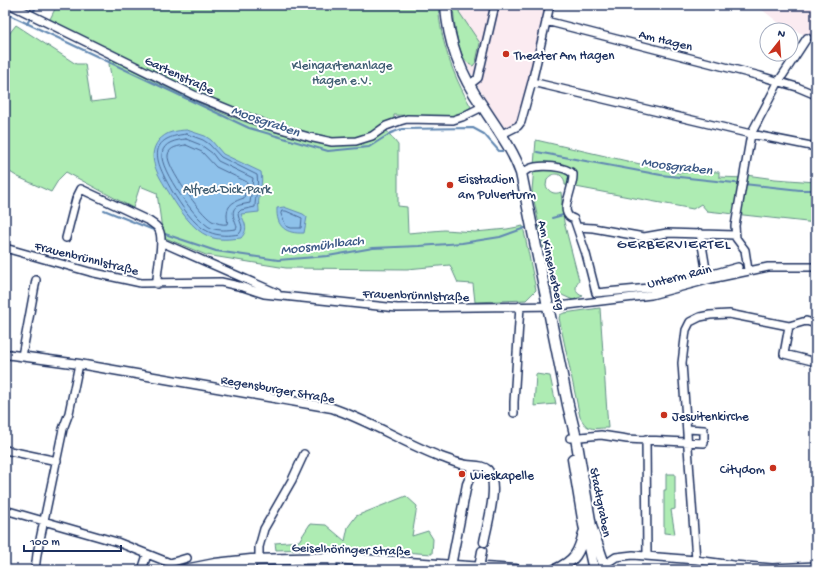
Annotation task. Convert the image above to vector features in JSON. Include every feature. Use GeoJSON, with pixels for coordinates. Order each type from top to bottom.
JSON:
{"type":"FeatureCollection","features":[{"type":"Feature","properties":{"kind":"main road","name":"Am Kinseherberg"},"geometry":{"type":"LineString","coordinates":[[446,5],[447,20],[454,53],[460,69],[482,107],[502,134],[513,154],[520,173],[568,405],[573,438]]}},
{"type":"Feature","properties":{"kind":"main road","name":"Stadtgraben"},"geometry":{"type":"LineString","coordinates":[[573,438],[585,531],[593,570]]}},
{"type":"Feature","properties":{"kind":"main road","name":"Stadtgraben"},"geometry":{"type":"LineString","coordinates":[[573,438],[591,526],[605,567]]}},
{"type":"Feature","properties":{"kind":"main road"},"geometry":{"type":"LineString","coordinates":[[555,570],[572,561],[578,552],[585,531]]}},
{"type":"Feature","properties":{"kind":"main road","name":"Geiselhöringer Straße"},"geometry":{"type":"LineString","coordinates":[[185,570],[215,564],[333,558],[515,570]]}},
{"type":"Feature","properties":{"kind":"main road"},"geometry":{"type":"LineString","coordinates":[[593,570],[605,567]]}},
{"type":"Feature","properties":{"kind":"street","name":"Gartenstraße"},"geometry":{"type":"LineString","coordinates":[[11,5],[196,96],[267,125],[320,140],[344,142],[356,141],[372,136],[386,126],[400,120],[453,120],[462,118],[482,107]]}},
{"type":"Feature","properties":{"kind":"street"},"geometry":{"type":"LineString","coordinates":[[469,85],[478,78],[495,5]]}},
{"type":"Feature","properties":{"kind":"street"},"geometry":{"type":"LineString","coordinates":[[502,134],[518,126],[521,122],[550,5]]}},
{"type":"Feature","properties":{"kind":"street","name":"Am Hagen"},"geometry":{"type":"LineString","coordinates":[[546,21],[779,82],[816,95]]}},
{"type":"Feature","properties":{"kind":"street"},"geometry":{"type":"LineString","coordinates":[[748,270],[745,250],[735,235],[735,226],[751,134],[779,82],[808,38]]}},
{"type":"Feature","properties":{"kind":"street"},"geometry":{"type":"LineString","coordinates":[[532,82],[751,134],[816,147]]}},
{"type":"Feature","properties":{"kind":"street"},"geometry":{"type":"LineString","coordinates":[[520,173],[529,168],[560,167],[569,170],[573,174],[566,212],[569,217],[574,219],[577,227],[596,293],[650,292],[738,267]]}},
{"type":"Feature","properties":{"kind":"street"},"geometry":{"type":"LineString","coordinates":[[66,238],[76,199],[81,189],[149,221],[160,231],[161,242],[156,274],[157,284]]}},
{"type":"Feature","properties":{"kind":"street"},"geometry":{"type":"LineString","coordinates":[[577,227],[593,228],[644,237],[667,233],[735,235]]}},
{"type":"Feature","properties":{"kind":"street"},"geometry":{"type":"LineString","coordinates":[[700,233],[707,275]]}},
{"type":"Feature","properties":{"kind":"street","name":"Frauenbrünnlstraße"},"geometry":{"type":"LineString","coordinates":[[161,242],[283,295]]}},
{"type":"Feature","properties":{"kind":"street","name":"Frauenbrünnlstraße"},"geometry":{"type":"LineString","coordinates":[[5,248],[90,272],[141,283],[221,282],[264,294],[397,308],[548,306]]}},
{"type":"Feature","properties":{"kind":"street","name":"Unterm Rain"},"geometry":{"type":"LineString","coordinates":[[548,306],[559,306],[650,292],[748,270],[768,267],[816,267]]}},
{"type":"Feature","properties":{"kind":"street"},"geometry":{"type":"LineString","coordinates":[[22,356],[36,280]]}},
{"type":"Feature","properties":{"kind":"street"},"geometry":{"type":"LineString","coordinates":[[514,413],[520,306]]}},
{"type":"Feature","properties":{"kind":"street"},"geometry":{"type":"LineString","coordinates":[[696,560],[682,363],[686,330],[690,322],[700,317],[729,314],[789,326],[806,321],[816,324]]}},
{"type":"Feature","properties":{"kind":"street"},"geometry":{"type":"LineString","coordinates":[[789,326],[784,354],[816,362]]}},
{"type":"Feature","properties":{"kind":"street","name":"Regensburger Straße"},"geometry":{"type":"LineString","coordinates":[[5,354],[79,364],[332,408],[350,414],[431,453],[461,464],[483,467],[488,470],[493,488],[493,497],[484,542]]}},
{"type":"Feature","properties":{"kind":"street"},"geometry":{"type":"LineString","coordinates":[[35,570],[44,521],[79,364]]}},
{"type":"Feature","properties":{"kind":"street"},"geometry":{"type":"LineString","coordinates":[[573,438],[601,435],[627,439],[704,443],[704,430],[687,429]]}},
{"type":"Feature","properties":{"kind":"street"},"geometry":{"type":"LineString","coordinates":[[646,439],[646,556]]}},
{"type":"Feature","properties":{"kind":"street"},"geometry":{"type":"LineString","coordinates":[[5,450],[57,461]]}},
{"type":"Feature","properties":{"kind":"street"},"geometry":{"type":"LineString","coordinates":[[254,563],[264,529],[292,480],[304,454]]}},
{"type":"Feature","properties":{"kind":"street"},"geometry":{"type":"LineString","coordinates":[[451,566],[467,484],[471,476],[471,466]]}},
{"type":"Feature","properties":{"kind":"street"},"geometry":{"type":"LineString","coordinates":[[5,510],[117,542],[170,563],[187,558]]}},
{"type":"Feature","properties":{"kind":"street"},"geometry":{"type":"LineString","coordinates":[[479,568],[482,551]]}},
{"type":"Feature","properties":{"kind":"street"},"geometry":{"type":"LineString","coordinates":[[142,570],[147,555]]}},
{"type":"Feature","properties":{"kind":"street"},"geometry":{"type":"LineString","coordinates":[[605,567],[620,556],[646,556],[696,560],[733,568],[816,566]]}},
{"type":"Feature","properties":{"kind":"street"},"geometry":{"type":"LineString","coordinates":[[333,558],[333,570]]}},
{"type":"Feature","properties":{"kind":"shaded area"},"geometry":{"type":"Polygon","coordinates":[[[453,5],[546,5],[518,119],[513,124],[504,127],[484,97],[464,59],[455,29],[453,5]]]}},
{"type":"Feature","properties":{"kind":"shaded area"},"geometry":{"type":"Polygon","coordinates":[[[756,5],[816,5],[816,40],[799,32],[799,22],[778,22],[756,5]]]}},
{"type":"Feature","properties":{"kind":"green space","name":"Kleingartenanlage Hagen e.V."},"geometry":{"type":"Polygon","coordinates":[[[57,5],[438,5],[448,58],[471,107],[463,112],[449,117],[394,115],[394,119],[383,124],[367,135],[357,139],[316,136],[261,121],[187,88],[49,21],[57,5]]]}},
{"type":"Feature","properties":{"kind":"green space"},"geometry":{"type":"Polygon","coordinates":[[[453,5],[461,5],[459,12],[480,43],[476,62],[473,66],[463,57],[457,40],[453,5]]]}},
{"type":"Feature","properties":{"kind":"green space","name":"Alfred-Dick-Park"},"geometry":{"type":"Polygon","coordinates":[[[16,25],[76,64],[85,64],[91,102],[115,99],[109,64],[111,59],[191,99],[247,123],[275,132],[304,138],[353,144],[368,140],[387,131],[398,145],[398,206],[407,207],[408,233],[444,230],[475,232],[523,226],[536,290],[526,300],[475,302],[473,284],[458,283],[450,265],[407,269],[286,268],[206,255],[163,237],[157,193],[140,186],[133,208],[66,172],[59,179],[51,192],[18,177],[5,169],[5,39],[16,25]]]}},
{"type":"Feature","properties":{"kind":"green space"},"geometry":{"type":"Polygon","coordinates":[[[536,140],[679,173],[699,171],[719,172],[719,177],[745,178],[746,175],[816,182],[816,223],[707,211],[701,204],[693,209],[565,185],[563,178],[559,174],[556,174],[547,179],[546,186],[552,192],[561,192],[564,222],[579,280],[576,290],[578,294],[583,296],[573,300],[553,291],[532,191],[536,140]]]}},
{"type":"Feature","properties":{"kind":"green space"},"geometry":{"type":"Polygon","coordinates":[[[600,308],[608,428],[591,428],[583,422],[580,417],[559,318],[560,315],[564,313],[600,308]]]}},
{"type":"Feature","properties":{"kind":"green space"},"geometry":{"type":"Polygon","coordinates":[[[536,374],[550,376],[556,404],[534,406],[536,374]]]}},
{"type":"Feature","properties":{"kind":"green space"},"geometry":{"type":"Polygon","coordinates":[[[666,474],[675,474],[675,509],[671,510],[675,534],[664,533],[664,490],[666,490],[666,474]]]}},
{"type":"Feature","properties":{"kind":"green space"},"geometry":{"type":"Polygon","coordinates":[[[406,496],[417,506],[412,536],[428,531],[433,539],[432,554],[344,548],[276,550],[275,543],[299,541],[310,524],[326,525],[345,541],[348,527],[356,516],[406,496]]]}},
{"type":"Feature","properties":{"kind":"water"},"geometry":{"type":"Polygon","coordinates":[[[187,130],[205,136],[211,140],[223,154],[261,172],[262,180],[259,212],[241,214],[246,229],[241,238],[216,239],[202,233],[187,219],[159,176],[153,154],[159,140],[170,133],[187,130]]]}},
{"type":"Feature","properties":{"kind":"water"},"geometry":{"type":"Polygon","coordinates":[[[284,207],[307,217],[304,233],[287,231],[280,225],[277,215],[277,208],[284,207]]]}},
{"type":"Feature","properties":{"kind":"waterway"},"geometry":{"type":"LineString","coordinates":[[27,24],[37,5]]}},
{"type":"Feature","properties":{"kind":"waterway","name":"Moosgraben"},"geometry":{"type":"LineString","coordinates":[[5,13],[249,128],[328,151],[369,147],[391,133],[402,129],[473,128],[484,134],[499,151],[503,151]]}},
{"type":"Feature","properties":{"kind":"waterway","name":"Moosgraben"},"geometry":{"type":"LineString","coordinates":[[537,152],[661,175],[800,190],[816,190]]}},
{"type":"Feature","properties":{"kind":"waterway","name":"Moosmühlbach"},"geometry":{"type":"LineString","coordinates":[[104,210],[156,231]]}},
{"type":"Feature","properties":{"kind":"waterway","name":"Moosmühlbach"},"geometry":{"type":"LineString","coordinates":[[552,218],[563,215]]}},
{"type":"Feature","properties":{"kind":"waterway","name":"Moosmühlbach"},"geometry":{"type":"LineString","coordinates":[[162,233],[216,251],[278,260],[328,256],[373,248],[462,243],[500,237],[525,228]]}},
{"type":"Feature","properties":{"kind":"place","name":"Theater Am Hagen"},"geometry":{"type":"Point","coordinates":[506,54]}},
{"type":"Feature","properties":{"kind":"place","name":"Eisstadion am Pulverturm"},"geometry":{"type":"Point","coordinates":[450,185]}},
{"type":"Feature","properties":{"kind":"place","name":"Jesuitenkirche"},"geometry":{"type":"Point","coordinates":[664,415]}},
{"type":"Feature","properties":{"kind":"place","name":"Citydom"},"geometry":{"type":"Point","coordinates":[773,468]}},
{"type":"Feature","properties":{"kind":"place","name":"Wieskapelle"},"geometry":{"type":"Point","coordinates":[462,474]}},
{"type":"Feature","properties":{"kind":"district","name":"GERBERVIERTEL"},"geometry":{"type":"Point","coordinates":[674,243]}}]}
